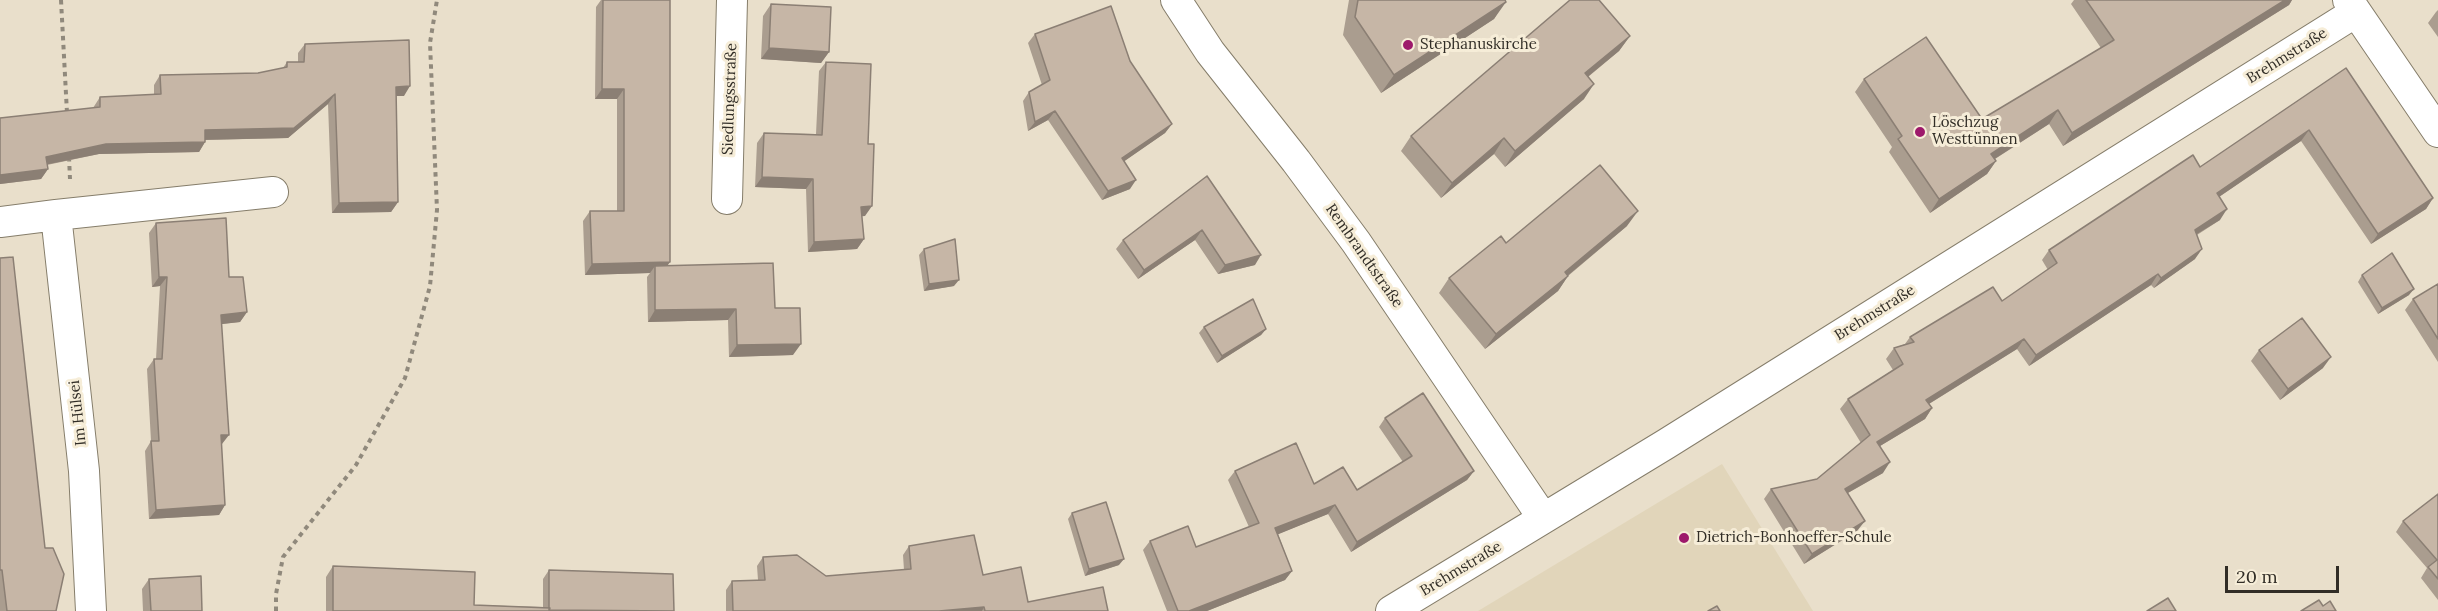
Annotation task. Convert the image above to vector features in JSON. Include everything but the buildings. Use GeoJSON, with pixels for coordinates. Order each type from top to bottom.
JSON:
{"type":"FeatureCollection","features":[{"type":"Feature","properties":{"kind":"street","name":"Siedlungsstraße"},"geometry":{"type":"LineString","coordinates":[[727,199],[732,0]]}},
{"type":"Feature","properties":{"kind":"street","name":"Rembrandtstraße"},"geometry":{"type":"LineString","coordinates":[[1176,0],[1210,52],[1356,242],[1544,518]]}},
{"type":"Feature","properties":{"kind":"street","name":"Brehmstraße"},"geometry":{"type":"LineString","coordinates":[[1391,611],[1544,518],[2352,6]]}},
{"type":"Feature","properties":{"kind":"street"},"geometry":{"type":"LineString","coordinates":[[2352,6],[2438,132]]}},
{"type":"Feature","properties":{"kind":"street"},"geometry":{"type":"LineString","coordinates":[[0,222],[64,213],[273,192]]}},
{"type":"Feature","properties":{"kind":"street","name":"Im Hülsei"},"geometry":{"type":"LineString","coordinates":[[64,213],[84,471],[91,611]]}},
{"type":"Feature","properties":{"kind":"path"},"geometry":{"type":"LineString","coordinates":[[61,0],[68,120]]}},
{"type":"Feature","properties":{"kind":"path"},"geometry":{"type":"LineString","coordinates":[[276,611],[276,594],[283,556],[356,465],[405,378],[430,286],[437,210],[430,43],[437,0]]}},
{"type":"Feature","properties":{"kind":"path"},"geometry":{"type":"LineString","coordinates":[[64,213],[69,155]]}},
{"type":"Feature","properties":{"kind":"shaded area","name":"Dietrich-Bonhoeffer-Schule"},"geometry":{"type":"Polygon","coordinates":[[[1722,464],[1813,611],[1478,611],[1722,464]]]}},
{"type":"Feature","properties":{"kind":"place","name":"Stephanuskirche"},"geometry":{"type":"Point","coordinates":[1408,45]}},
{"type":"Feature","properties":{"kind":"place","name":"Löschzug Westtünnen"},"geometry":{"type":"Point","coordinates":[1920,132]}},
{"type":"Feature","properties":{"kind":"place","name":"Dietrich-Bonhoeffer-Schule"},"geometry":{"type":"Point","coordinates":[1684,538]}}]}
